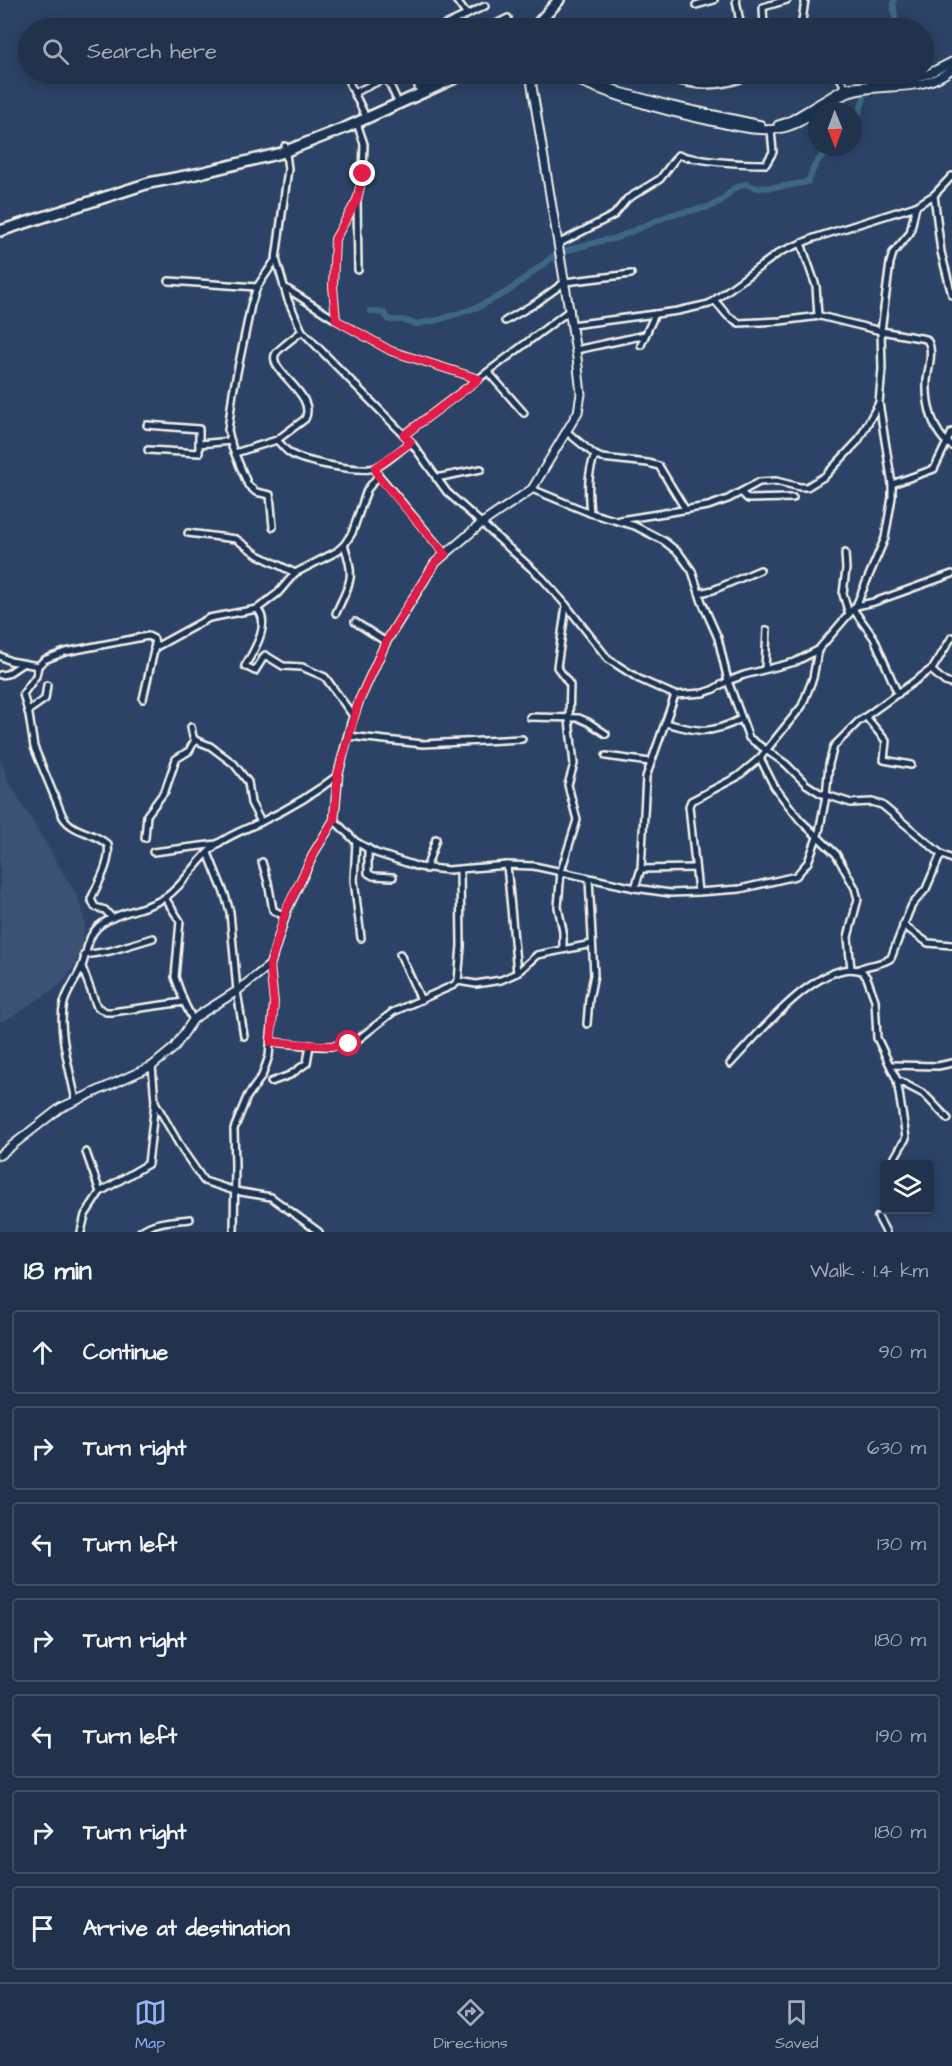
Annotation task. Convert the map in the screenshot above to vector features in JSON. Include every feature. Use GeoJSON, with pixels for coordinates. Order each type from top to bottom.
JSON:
{"type":"FeatureCollection","features":[{"type":"Feature","properties":{"kind":"highway"},"geometry":{"type":"LineString","coordinates":[[543,18],[559,0]]}},
{"type":"Feature","properties":{"kind":"highway"},"geometry":{"type":"LineString","coordinates":[[285,149],[427,84]]}},
{"type":"Feature","properties":{"kind":"highway"},"geometry":{"type":"LineString","coordinates":[[0,231],[128,189],[218,169],[270,154],[357,123],[442,84]]}},
{"type":"Feature","properties":{"kind":"street"},"geometry":{"type":"LineString","coordinates":[[456,0],[467,15]]}},
{"type":"Feature","properties":{"kind":"street"},"geometry":{"type":"LineString","coordinates":[[696,5],[714,0]]}},
{"type":"Feature","properties":{"kind":"street"},"geometry":{"type":"LineString","coordinates":[[736,0],[739,18]]}},
{"type":"Feature","properties":{"kind":"street"},"geometry":{"type":"LineString","coordinates":[[764,18],[763,7],[787,0]]}},
{"type":"Feature","properties":{"kind":"street"},"geometry":{"type":"LineString","coordinates":[[802,18],[805,0]]}},
{"type":"Feature","properties":{"kind":"street"},"geometry":{"type":"LineString","coordinates":[[460,18],[485,6]]}},
{"type":"Feature","properties":{"kind":"street"},"geometry":{"type":"LineString","coordinates":[[934,71],[952,62]]}},
{"type":"Feature","properties":{"kind":"street"},"geometry":{"type":"LineString","coordinates":[[934,78],[952,69]]}},
{"type":"Feature","properties":{"kind":"street"},"geometry":{"type":"LineString","coordinates":[[350,84],[364,113]]}},
{"type":"Feature","properties":{"kind":"street"},"geometry":{"type":"LineString","coordinates":[[354,93],[370,84]]}},
{"type":"Feature","properties":{"kind":"street"},"geometry":{"type":"LineString","coordinates":[[390,84],[396,98]]}},
{"type":"Feature","properties":{"kind":"street"},"geometry":{"type":"LineString","coordinates":[[234,1232],[234,1129],[244,1103],[267,1066],[274,1004],[270,966],[284,916],[315,851],[334,820],[338,774],[354,717],[386,642],[435,563],[482,523],[532,489],[578,412],[580,402],[576,350],[532,84]]}},
{"type":"Feature","properties":{"kind":"street"},"geometry":{"type":"LineString","coordinates":[[586,84],[654,107],[727,124],[771,130],[795,124],[846,90],[905,87],[917,84]]}},
{"type":"Feature","properties":{"kind":"street"},"geometry":{"type":"LineString","coordinates":[[600,84],[672,106],[769,125],[788,122],[846,90],[888,84]]}},
{"type":"Feature","properties":{"kind":"street"},"geometry":{"type":"LineString","coordinates":[[696,84],[718,84]]}},
{"type":"Feature","properties":{"kind":"street"},"geometry":{"type":"LineString","coordinates":[[843,84],[846,90]]}},
{"type":"Feature","properties":{"kind":"street"},"geometry":{"type":"LineString","coordinates":[[357,123],[365,152],[357,200],[357,270]]}},
{"type":"Feature","properties":{"kind":"street"},"geometry":{"type":"LineString","coordinates":[[558,244],[614,215],[627,198],[660,179],[678,155],[702,161],[766,164],[773,152],[771,130]]}},
{"type":"Feature","properties":{"kind":"street"},"geometry":{"type":"LineString","coordinates":[[285,149],[288,169],[276,259],[284,287],[302,331],[411,442],[447,492],[542,578],[615,665],[675,696],[712,690],[728,681],[795,662],[818,651],[852,610],[885,538],[892,497],[879,403],[882,369],[880,332],[892,256],[910,233],[916,206]]}},
{"type":"Feature","properties":{"kind":"street"},"geometry":{"type":"LineString","coordinates":[[572,325],[702,307],[715,301],[768,260],[801,243],[916,206],[933,195],[952,176]]}},
{"type":"Feature","properties":{"kind":"street"},"geometry":{"type":"LineString","coordinates":[[933,195],[941,252],[952,295]]}},
{"type":"Feature","properties":{"kind":"street"},"geometry":{"type":"LineString","coordinates":[[336,320],[333,286],[335,239],[357,200]]}},
{"type":"Feature","properties":{"kind":"street"},"geometry":{"type":"LineString","coordinates":[[801,243],[816,286],[818,316]]}},
{"type":"Feature","properties":{"kind":"street"},"geometry":{"type":"LineString","coordinates":[[273,527],[270,495],[256,492],[248,485],[231,441],[228,422],[251,305],[257,287],[276,259]]}},
{"type":"Feature","properties":{"kind":"street"},"geometry":{"type":"LineString","coordinates":[[505,321],[536,303],[565,282],[631,274]]}},
{"type":"Feature","properties":{"kind":"street"},"geometry":{"type":"LineString","coordinates":[[169,281],[257,287]]}},
{"type":"Feature","properties":{"kind":"street"},"geometry":{"type":"LineString","coordinates":[[284,287],[391,351],[479,379]]}},
{"type":"Feature","properties":{"kind":"street"},"geometry":{"type":"LineString","coordinates":[[715,301],[728,316],[739,323],[818,316],[880,332],[926,339],[929,341],[930,350],[927,383],[930,411],[938,430],[949,444]]}},
{"type":"Feature","properties":{"kind":"street"},"geometry":{"type":"LineString","coordinates":[[404,435],[570,310]]}},
{"type":"Feature","properties":{"kind":"street"},"geometry":{"type":"LineString","coordinates":[[641,345],[656,314]]}},
{"type":"Feature","properties":{"kind":"street"},"geometry":{"type":"LineString","coordinates":[[235,453],[277,440],[301,423],[307,415],[301,394],[274,362],[277,353],[302,331]]}},
{"type":"Feature","properties":{"kind":"street"},"geometry":{"type":"LineString","coordinates":[[576,350],[645,334]]}},
{"type":"Feature","properties":{"kind":"street"},"geometry":{"type":"LineString","coordinates":[[488,372],[524,413]]}},
{"type":"Feature","properties":{"kind":"street"},"geometry":{"type":"LineString","coordinates":[[615,520],[708,506],[752,485],[767,481],[784,482],[800,487],[814,484],[825,476],[858,441],[879,403]]}},
{"type":"Feature","properties":{"kind":"street"},"geometry":{"type":"LineString","coordinates":[[147,425],[198,429],[199,444],[199,453],[148,450]]}},
{"type":"Feature","properties":{"kind":"street"},"geometry":{"type":"LineString","coordinates":[[567,432],[595,455],[607,459],[659,466],[686,509]]}},
{"type":"Feature","properties":{"kind":"street"},"geometry":{"type":"LineString","coordinates":[[892,484],[934,469],[949,444],[952,432]]}},
{"type":"Feature","properties":{"kind":"street"},"geometry":{"type":"LineString","coordinates":[[277,440],[298,457],[342,468],[375,468],[411,442]]}},
{"type":"Feature","properties":{"kind":"street"},"geometry":{"type":"LineString","coordinates":[[199,444],[231,441]]}},
{"type":"Feature","properties":{"kind":"street"},"geometry":{"type":"LineString","coordinates":[[590,513],[588,473],[595,455]]}},
{"type":"Feature","properties":{"kind":"street"},"geometry":{"type":"LineString","coordinates":[[375,468],[378,476],[445,554]]}},
{"type":"Feature","properties":{"kind":"street"},"geometry":{"type":"LineString","coordinates":[[436,478],[481,470]]}},
{"type":"Feature","properties":{"kind":"street"},"geometry":{"type":"LineString","coordinates":[[154,648],[209,618],[257,609],[278,593],[295,573],[336,552],[344,545],[356,526],[367,490],[378,476]]}},
{"type":"Feature","properties":{"kind":"street"},"geometry":{"type":"LineString","coordinates":[[532,489],[590,513],[642,530],[672,547],[692,571],[718,638],[728,681],[748,738],[786,764],[806,784],[826,796],[851,803],[872,802],[882,805],[941,854],[952,859]]}},
{"type":"Feature","properties":{"kind":"street"},"geometry":{"type":"LineString","coordinates":[[741,492],[748,499],[794,498]]}},
{"type":"Feature","properties":{"kind":"street"},"geometry":{"type":"LineString","coordinates":[[188,533],[236,539],[258,555],[295,573]]}},
{"type":"Feature","properties":{"kind":"street"},"geometry":{"type":"LineString","coordinates":[[336,613],[351,574],[344,545]]}},
{"type":"Feature","properties":{"kind":"street"},"geometry":{"type":"LineString","coordinates":[[845,553],[843,594],[852,610],[874,638],[898,694]]}},
{"type":"Feature","properties":{"kind":"street"},"geometry":{"type":"LineString","coordinates":[[699,594],[760,570]]}},
{"type":"Feature","properties":{"kind":"street"},"geometry":{"type":"LineString","coordinates":[[852,610],[952,574]]}},
{"type":"Feature","properties":{"kind":"street"},"geometry":{"type":"LineString","coordinates":[[563,950],[563,931],[558,907],[561,871],[577,820],[568,791],[574,764],[569,717],[570,686],[557,667],[566,605]]}},
{"type":"Feature","properties":{"kind":"street"},"geometry":{"type":"LineString","coordinates":[[257,609],[262,613],[264,621],[254,650],[245,666],[255,671],[265,656],[284,666],[302,667],[325,676],[354,717]]}},
{"type":"Feature","properties":{"kind":"street"},"geometry":{"type":"LineString","coordinates":[[355,622],[386,642]]}},
{"type":"Feature","properties":{"kind":"street"},"geometry":{"type":"LineString","coordinates":[[765,669],[767,630]]}},
{"type":"Feature","properties":{"kind":"street"},"geometry":{"type":"LineString","coordinates":[[112,918],[105,910],[95,907],[91,899],[98,888],[109,853],[108,845],[101,839],[69,825],[63,817],[34,747],[23,694],[36,676],[38,666],[44,660],[65,652],[141,637],[154,639],[144,699]]}},
{"type":"Feature","properties":{"kind":"street"},"geometry":{"type":"LineString","coordinates":[[334,820],[356,842],[385,856],[426,869],[534,866],[589,879],[670,893],[740,889],[796,876],[808,862],[817,838],[826,796],[828,764],[834,746],[848,731],[931,670],[952,637]]}},
{"type":"Feature","properties":{"kind":"street"},"geometry":{"type":"LineString","coordinates":[[698,892],[689,806],[691,801],[736,777],[760,758],[802,706],[813,678],[818,651]]}},
{"type":"Feature","properties":{"kind":"street"},"geometry":{"type":"LineString","coordinates":[[0,656],[10,662],[38,666]]}},
{"type":"Feature","properties":{"kind":"street"},"geometry":{"type":"LineString","coordinates":[[0,675],[8,674],[22,664]]}},
{"type":"Feature","properties":{"kind":"street"},"geometry":{"type":"LineString","coordinates":[[931,670],[945,682],[952,684]]}},
{"type":"Feature","properties":{"kind":"street"},"geometry":{"type":"LineString","coordinates":[[28,711],[45,699],[47,685]]}},
{"type":"Feature","properties":{"kind":"street"},"geometry":{"type":"LineString","coordinates":[[635,888],[641,869],[646,777],[675,696]]}},
{"type":"Feature","properties":{"kind":"street"},"geometry":{"type":"LineString","coordinates":[[530,717],[569,717],[584,720],[606,734]]}},
{"type":"Feature","properties":{"kind":"street"},"geometry":{"type":"LineString","coordinates":[[866,717],[886,741],[884,760],[911,765]]}},
{"type":"Feature","properties":{"kind":"street"},"geometry":{"type":"LineString","coordinates":[[666,723],[694,730],[714,730],[724,728],[741,719]]}},
{"type":"Feature","properties":{"kind":"street"},"geometry":{"type":"LineString","coordinates":[[191,727],[195,740],[210,746],[234,764],[248,782],[251,803],[261,822]]}},
{"type":"Feature","properties":{"kind":"street"},"geometry":{"type":"LineString","coordinates":[[348,736],[432,744],[522,738]]}},
{"type":"Feature","properties":{"kind":"street"},"geometry":{"type":"LineString","coordinates":[[145,838],[147,815],[165,791],[176,759],[189,751],[195,740]]}},
{"type":"Feature","properties":{"kind":"street"},"geometry":{"type":"LineString","coordinates":[[606,756],[650,762]]}},
{"type":"Feature","properties":{"kind":"street"},"geometry":{"type":"LineString","coordinates":[[760,758],[779,793],[800,820],[842,862],[858,894],[848,937],[851,969]]}},
{"type":"Feature","properties":{"kind":"street"},"geometry":{"type":"LineString","coordinates":[[76,1101],[62,1019],[67,993],[81,967],[90,936],[94,931],[112,918],[165,898],[219,844],[316,791],[338,774]]}},
{"type":"Feature","properties":{"kind":"street"},"geometry":{"type":"LineString","coordinates":[[426,869],[436,839]]}},
{"type":"Feature","properties":{"kind":"street"},"geometry":{"type":"LineString","coordinates":[[356,842],[354,880],[361,938]]}},
{"type":"Feature","properties":{"kind":"street"},"geometry":{"type":"LineString","coordinates":[[153,852],[219,844]]}},
{"type":"Feature","properties":{"kind":"street"},"geometry":{"type":"LineString","coordinates":[[368,848],[368,873],[373,876],[393,877]]}},
{"type":"Feature","properties":{"kind":"street"},"geometry":{"type":"LineString","coordinates":[[208,853],[230,912],[237,991],[244,1036]]}},
{"type":"Feature","properties":{"kind":"street"},"geometry":{"type":"LineString","coordinates":[[730,1064],[802,990],[826,976],[889,960],[912,904],[928,885],[941,854]]}},
{"type":"Feature","properties":{"kind":"street"},"geometry":{"type":"LineString","coordinates":[[262,862],[273,910],[284,916]]}},
{"type":"Feature","properties":{"kind":"street"},"geometry":{"type":"LineString","coordinates":[[507,865],[517,973]]}},
{"type":"Feature","properties":{"kind":"street"},"geometry":{"type":"LineString","coordinates":[[641,869],[695,868]]}},
{"type":"Feature","properties":{"kind":"street"},"geometry":{"type":"LineString","coordinates":[[458,981],[461,946],[460,869]]}},
{"type":"Feature","properties":{"kind":"street"},"geometry":{"type":"LineString","coordinates":[[587,1024],[588,999],[594,975],[589,879]]}},
{"type":"Feature","properties":{"kind":"street"},"geometry":{"type":"LineString","coordinates":[[165,898],[180,921],[175,971],[177,985],[193,1020]]}},
{"type":"Feature","properties":{"kind":"street"},"geometry":{"type":"LineString","coordinates":[[903,925],[928,943],[952,945]]}},
{"type":"Feature","properties":{"kind":"street"},"geometry":{"type":"LineString","coordinates":[[84,955],[119,949],[153,938]]}},
{"type":"Feature","properties":{"kind":"street"},"geometry":{"type":"LineString","coordinates":[[271,1042],[333,1046],[356,1041],[386,1016],[458,981],[489,983],[501,980],[517,973],[537,955],[592,944]]}},
{"type":"Feature","properties":{"kind":"street"},"geometry":{"type":"LineString","coordinates":[[400,954],[421,999]]}},
{"type":"Feature","properties":{"kind":"street"},"geometry":{"type":"LineString","coordinates":[[0,1155],[49,1116],[152,1066],[174,1048],[193,1020],[270,966]]}},
{"type":"Feature","properties":{"kind":"street"},"geometry":{"type":"LineString","coordinates":[[81,967],[97,1008],[106,1012],[184,1002]]}},
{"type":"Feature","properties":{"kind":"street"},"geometry":{"type":"LineString","coordinates":[[859,969],[867,978],[874,993],[876,1032],[897,1080],[906,1138],[895,1157]]}},
{"type":"Feature","properties":{"kind":"street"},"geometry":{"type":"LineString","coordinates":[[271,1082],[290,1075],[307,1064],[310,1045]]}},
{"type":"Feature","properties":{"kind":"street"},"geometry":{"type":"LineString","coordinates":[[891,1065],[930,1066],[952,1063]]}},
{"type":"Feature","properties":{"kind":"street"},"geometry":{"type":"LineString","coordinates":[[81,1232],[85,1215],[100,1192],[148,1164],[155,1102],[152,1066]]}},
{"type":"Feature","properties":{"kind":"street"},"geometry":{"type":"LineString","coordinates":[[897,1080],[924,1094],[948,1119]]}},
{"type":"Feature","properties":{"kind":"street"},"geometry":{"type":"LineString","coordinates":[[155,1102],[200,1178],[235,1191],[271,1197],[319,1232]]}},
{"type":"Feature","properties":{"kind":"street"},"geometry":{"type":"LineString","coordinates":[[86,1152],[100,1192]]}},
{"type":"Feature","properties":{"kind":"street"},"geometry":{"type":"LineString","coordinates":[[878,1217],[886,1232]]}},
{"type":"Feature","properties":{"kind":"street"},"geometry":{"type":"LineString","coordinates":[[140,1232],[146,1227],[157,1224],[190,1219]]}},
{"type":"Feature","properties":{"kind":"shaded area"},"geometry":{"type":"Polygon","coordinates":[[[0,760],[10,784],[79,899],[85,922],[82,946],[75,965],[61,984],[10,1018],[0,1022],[0,760]]]}},
{"type":"Feature","properties":{"kind":"waterway"},"geometry":{"type":"LineString","coordinates":[[894,0],[895,18]]}},
{"type":"Feature","properties":{"kind":"waterway"},"geometry":{"type":"LineString","coordinates":[[862,104],[864,98]]}},
{"type":"Feature","properties":{"kind":"waterway"},"geometry":{"type":"LineString","coordinates":[[370,311],[384,313],[389,320],[402,320],[416,324],[438,320],[478,307],[507,292],[554,256],[568,250],[614,239],[670,215],[709,207],[721,201],[734,188],[746,184],[757,188],[808,182],[822,156]]}},
{"type":"Feature","properties":{"kind":"route"},"geometry":{"type":"LineString","coordinates":[[349,1044],[333,1046],[271,1042],[274,1004],[270,966],[286,910],[315,851],[334,820],[337,808],[338,774],[359,701],[386,642],[422,582],[435,563],[445,554],[378,476],[375,468],[411,442],[404,435],[479,379],[458,370],[391,351],[336,320],[333,286],[335,239],[357,200],[363,174]]}}]}
